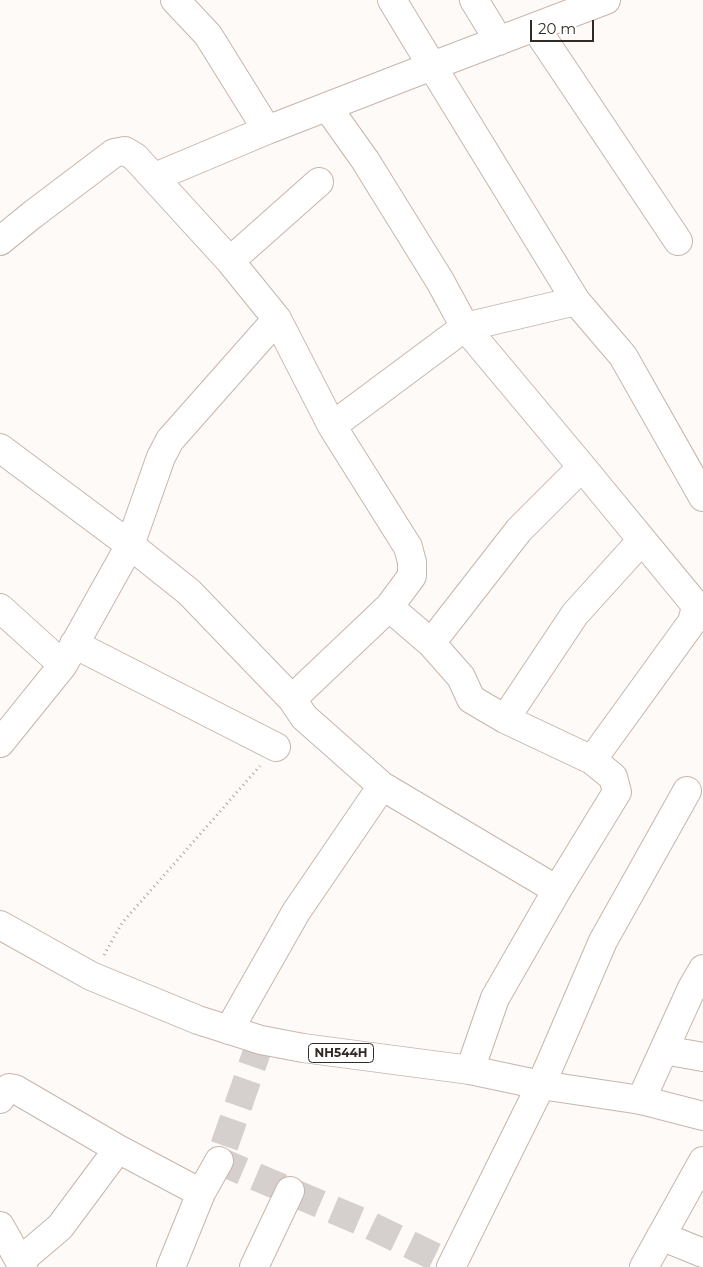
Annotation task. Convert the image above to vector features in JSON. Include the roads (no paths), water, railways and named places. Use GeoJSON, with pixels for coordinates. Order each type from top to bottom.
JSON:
{"type":"FeatureCollection","features":[{"type":"Feature","properties":{"kind":"main road"},"geometry":{"type":"LineString","coordinates":[[175,0],[208,35],[267,130]]}},
{"type":"Feature","properties":{"kind":"main road"},"geometry":{"type":"LineString","coordinates":[[392,0],[576,301],[623,356],[703,497]]}},
{"type":"Feature","properties":{"kind":"main road"},"geometry":{"type":"LineString","coordinates":[[474,0],[499,41]]}},
{"type":"Feature","properties":{"kind":"main road"},"geometry":{"type":"LineString","coordinates":[[155,176],[267,130],[606,0]]}},
{"type":"Feature","properties":{"kind":"main road"},"geometry":{"type":"LineString","coordinates":[[535,27],[678,241]]}},
{"type":"Feature","properties":{"kind":"main road"},"geometry":{"type":"LineString","coordinates":[[328,108],[370,168],[440,281],[465,328],[694,603],[695,611],[692,622],[592,760]]}},
{"type":"Feature","properties":{"kind":"main road"},"geometry":{"type":"LineString","coordinates":[[0,241],[114,153],[125,151],[135,156],[155,176],[277,318],[332,426],[408,547],[412,562],[412,576],[389,607],[292,699]]}},
{"type":"Feature","properties":{"kind":"main road"},"geometry":{"type":"LineString","coordinates":[[230,261],[319,182]]}},
{"type":"Feature","properties":{"kind":"main road"},"geometry":{"type":"LineString","coordinates":[[332,426],[465,328],[576,301]]}},
{"type":"Feature","properties":{"kind":"main road"},"geometry":{"type":"LineString","coordinates":[[0,743],[69,655],[130,545],[161,456],[170,440],[277,318]]}},
{"type":"Feature","properties":{"kind":"main road"},"geometry":{"type":"LineString","coordinates":[[0,448],[130,545],[189,592],[292,699],[304,717],[382,786],[556,890]]}},
{"type":"Feature","properties":{"kind":"main road"},"geometry":{"type":"LineString","coordinates":[[430,643],[519,530],[582,467]]}},
{"type":"Feature","properties":{"kind":"main road"},"geometry":{"type":"LineString","coordinates":[[505,720],[574,614],[642,540]]}},
{"type":"Feature","properties":{"kind":"main road"},"geometry":{"type":"LineString","coordinates":[[389,607],[430,643],[461,677],[471,699],[505,720],[592,760],[613,777],[617,792],[556,890],[495,998],[470,1070]]}},
{"type":"Feature","properties":{"kind":"main road"},"geometry":{"type":"LineString","coordinates":[[0,608],[69,655],[276,747]]}},
{"type":"Feature","properties":{"kind":"main road"},"geometry":{"type":"LineString","coordinates":[[229,1030],[296,912],[382,786]]}},
{"type":"Feature","properties":{"kind":"main road"},"geometry":{"type":"LineString","coordinates":[[451,1267],[541,1085],[603,941],[687,791]]}},
{"type":"Feature","properties":{"kind":"main road","name":"NH544H"},"geometry":{"type":"LineString","coordinates":[[0,925],[92,976],[198,1020],[261,1040],[303,1048],[470,1070],[541,1085],[641,1100],[703,1116]]}},
{"type":"Feature","properties":{"kind":"main road"},"geometry":{"type":"LineString","coordinates":[[641,1100],[692,988],[703,969]]}},
{"type":"Feature","properties":{"kind":"main road"},"geometry":{"type":"LineString","coordinates":[[664,1050],[703,1057]]}},
{"type":"Feature","properties":{"kind":"main road"},"geometry":{"type":"LineString","coordinates":[[0,1099],[9,1088],[15,1089],[118,1149],[201,1193]]}},
{"type":"Feature","properties":{"kind":"main road"},"geometry":{"type":"LineString","coordinates":[[0,1226],[22,1264],[60,1227],[118,1149]]}},
{"type":"Feature","properties":{"kind":"main road"},"geometry":{"type":"LineString","coordinates":[[171,1267],[201,1193],[219,1161]]}},
{"type":"Feature","properties":{"kind":"main road"},"geometry":{"type":"LineString","coordinates":[[644,1267],[703,1162]]}},
{"type":"Feature","properties":{"kind":"main road"},"geometry":{"type":"LineString","coordinates":[[254,1267],[290,1191]]}},
{"type":"Feature","properties":{"kind":"main road"},"geometry":{"type":"LineString","coordinates":[[661,1236],[703,1253]]}},
{"type":"Feature","properties":{"kind":"tunnel"},"geometry":{"type":"LineString","coordinates":[[261,1040],[219,1161],[367,1224],[452,1265]]}}]}
